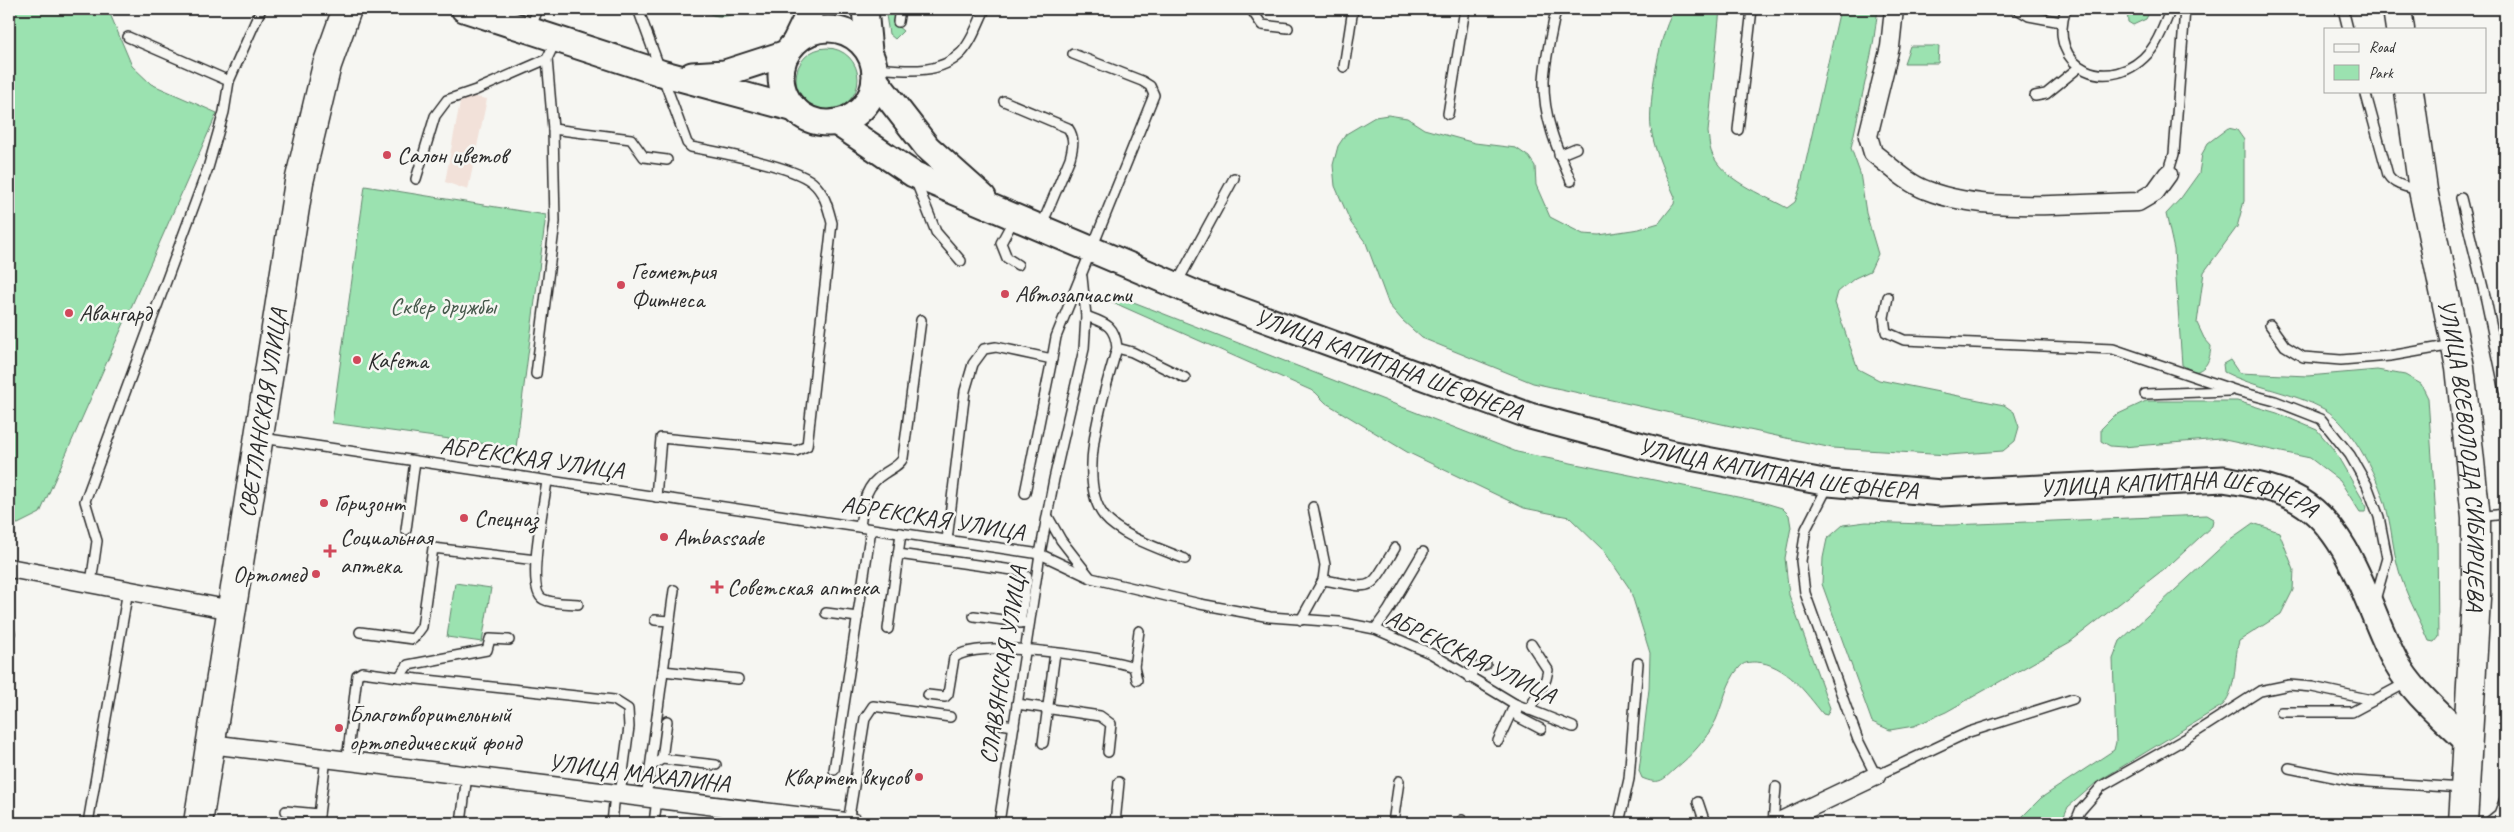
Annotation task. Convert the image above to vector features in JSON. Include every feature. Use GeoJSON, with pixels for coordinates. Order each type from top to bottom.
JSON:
{"type":"FeatureCollection","features":[{"type":"Feature","properties":{"kind":"main road","name":"СВЕТЛАНСКАЯ УЛИЦА"},"geometry":{"type":"LineString","coordinates":[[198,823],[299,182],[327,65],[348,9]]}},
{"type":"Feature","properties":{"kind":"main road"},"geometry":{"type":"LineString","coordinates":[[464,9],[529,31],[551,49],[667,74],[795,109]]}},
{"type":"Feature","properties":{"kind":"main road"},"geometry":{"type":"LineString","coordinates":[[811,9],[782,67],[781,82],[786,97],[795,109],[807,118],[821,122],[836,122],[855,115],[869,100],[873,66],[865,9]]}},
{"type":"Feature","properties":{"kind":"main road"},"geometry":{"type":"LineString","coordinates":[[2397,9],[2400,28]]}},
{"type":"Feature","properties":{"kind":"main road"},"geometry":{"type":"LineString","coordinates":[[667,74],[725,73],[791,47],[813,31],[834,28],[854,35],[873,66]]}},
{"type":"Feature","properties":{"kind":"main road","name":"УЛИЦА КАПИТАНА ШЕФНЕРА"},"geometry":{"type":"LineString","coordinates":[[873,66],[927,147],[1006,212]]}},
{"type":"Feature","properties":{"kind":"main road","name":"УЛИЦА ВСЕВОЛОДА СИБИРЦЕВА"},"geometry":{"type":"LineString","coordinates":[[2409,92],[2423,190],[2455,344],[2469,437],[2476,518],[2476,599],[2463,823]]}},
{"type":"Feature","properties":{"kind":"main road","name":"УЛИЦА КАПИТАНА ШЕФНЕРА"},"geometry":{"type":"LineString","coordinates":[[836,122],[913,174],[1176,285],[1530,416],[1669,452],[1830,483],[1941,494],[2224,479],[2266,486],[2299,500],[2320,516],[2337,536],[2395,660],[2408,682],[2468,742]]}},
{"type":"Feature","properties":{"kind":"street"},"geometry":{"type":"LineString","coordinates":[[1894,9],[1890,48],[1868,136],[1873,153],[1924,190],[1960,201],[1992,204],[2138,202],[2155,192],[2168,174]]}},
{"type":"Feature","properties":{"kind":"street"},"geometry":{"type":"LineString","coordinates":[[9,568],[232,610]]}},
{"type":"Feature","properties":{"kind":"street","name":"УЛИЦА МАХАЛИНА"},"geometry":{"type":"LineString","coordinates":[[210,744],[652,798],[787,819],[854,823]]}},
{"type":"Feature","properties":{"kind":"street"},"geometry":{"type":"LineString","coordinates":[[1777,823],[1876,776]]}},
{"type":"Feature","properties":{"kind":"lane"},"geometry":{"type":"LineString","coordinates":[[90,583],[97,541],[85,501],[208,168],[224,112],[229,81],[261,9]]}},
{"type":"Feature","properties":{"kind":"lane"},"geometry":{"type":"LineString","coordinates":[[529,31],[538,9]]}},
{"type":"Feature","properties":{"kind":"lane"},"geometry":{"type":"LineString","coordinates":[[638,9],[667,74],[679,125],[691,147],[732,155],[797,174],[812,182],[825,197],[832,223],[807,446],[796,451],[661,438],[656,497]]}},
{"type":"Feature","properties":{"kind":"lane"},"geometry":{"type":"LineString","coordinates":[[898,22],[900,9]]}},
{"type":"Feature","properties":{"kind":"lane"},"geometry":{"type":"LineString","coordinates":[[873,66],[913,71],[930,68],[950,61],[967,46],[985,9]]}},
{"type":"Feature","properties":{"kind":"lane"},"geometry":{"type":"LineString","coordinates":[[1251,9],[1262,25],[1288,28]]}},
{"type":"Feature","properties":{"kind":"lane"},"geometry":{"type":"LineString","coordinates":[[1344,67],[1353,9]]}},
{"type":"Feature","properties":{"kind":"lane"},"geometry":{"type":"LineString","coordinates":[[1448,114],[1465,9]]}},
{"type":"Feature","properties":{"kind":"lane"},"geometry":{"type":"LineString","coordinates":[[1556,9],[1544,81],[1548,118],[1559,155],[1571,181]]}},
{"type":"Feature","properties":{"kind":"lane"},"geometry":{"type":"LineString","coordinates":[[1738,130],[1752,9]]}},
{"type":"Feature","properties":{"kind":"lane"},"geometry":{"type":"LineString","coordinates":[[2017,9],[2029,16],[2061,22]]}},
{"type":"Feature","properties":{"kind":"lane"},"geometry":{"type":"LineString","coordinates":[[2066,9],[2061,22],[2065,45],[2078,68],[2098,76],[2113,74],[2131,68],[2152,50],[2171,9]]}},
{"type":"Feature","properties":{"kind":"lane"},"geometry":{"type":"LineString","coordinates":[[2168,174],[2174,154],[2185,9]]}},
{"type":"Feature","properties":{"kind":"lane"},"geometry":{"type":"LineString","coordinates":[[2343,9],[2348,28]]}},
{"type":"Feature","properties":{"kind":"lane"},"geometry":{"type":"LineString","coordinates":[[128,37],[229,81]]}},
{"type":"Feature","properties":{"kind":"lane"},"geometry":{"type":"LineString","coordinates":[[416,179],[434,116],[447,100],[476,90],[551,49],[554,222],[536,374]]}},
{"type":"Feature","properties":{"kind":"lane","name":"СЛАВЯНСКАЯ УЛИЦА"},"geometry":{"type":"LineString","coordinates":[[999,823],[1040,554],[1084,349],[1086,316],[1082,274],[1154,95],[1150,86],[1142,81],[1073,54]]}},
{"type":"Feature","properties":{"kind":"lane"},"geometry":{"type":"LineString","coordinates":[[2035,96],[2046,94],[2078,68]]}},
{"type":"Feature","properties":{"kind":"lane"},"geometry":{"type":"LineString","coordinates":[[2366,92],[2388,175],[2392,182],[2401,186],[2423,190]]}},
{"type":"Feature","properties":{"kind":"lane"},"geometry":{"type":"LineString","coordinates":[[1004,101],[1068,128],[1072,134],[1073,148],[1070,158],[1040,228]]}},
{"type":"Feature","properties":{"kind":"lane"},"geometry":{"type":"LineString","coordinates":[[553,129],[631,139],[644,157],[667,160]]}},
{"type":"Feature","properties":{"kind":"lane"},"geometry":{"type":"LineString","coordinates":[[1559,155],[1576,148]]}},
{"type":"Feature","properties":{"kind":"lane"},"geometry":{"type":"LineString","coordinates":[[913,174],[936,232],[961,261]]}},
{"type":"Feature","properties":{"kind":"lane"},"geometry":{"type":"LineString","coordinates":[[1176,285],[1234,178]]}},
{"type":"Feature","properties":{"kind":"lane"},"geometry":{"type":"LineString","coordinates":[[2461,198],[2493,329],[2505,391]]}},
{"type":"Feature","properties":{"kind":"lane"},"geometry":{"type":"LineString","coordinates":[[1006,212],[1001,243],[1007,258],[1018,265]]}},
{"type":"Feature","properties":{"kind":"lane"},"geometry":{"type":"LineString","coordinates":[[1025,494],[1056,337],[1082,274]]}},
{"type":"Feature","properties":{"kind":"lane"},"geometry":{"type":"LineString","coordinates":[[1888,297],[1884,316],[1886,332],[1904,340],[2112,349],[2237,391],[2275,401],[2321,419],[2350,455],[2367,485],[2379,517],[2387,558],[2372,610]]}},
{"type":"Feature","properties":{"kind":"lane"},"geometry":{"type":"LineString","coordinates":[[1086,316],[1106,323],[1116,335],[1117,348],[1093,446],[1091,474],[1093,493],[1104,516],[1128,534],[1185,560]]}},
{"type":"Feature","properties":{"kind":"lane"},"geometry":{"type":"LineString","coordinates":[[860,527],[863,502],[867,490],[874,480],[897,465],[904,458],[921,320]]}},
{"type":"Feature","properties":{"kind":"lane"},"geometry":{"type":"LineString","coordinates":[[2270,326],[2285,346],[2303,357],[2341,360],[2390,356],[2455,344]]}},
{"type":"Feature","properties":{"kind":"lane"},"geometry":{"type":"LineString","coordinates":[[947,540],[964,391],[974,364],[984,349],[996,347],[1052,359]]}},
{"type":"Feature","properties":{"kind":"lane"},"geometry":{"type":"LineString","coordinates":[[1117,348],[1132,352],[1185,378]]}},
{"type":"Feature","properties":{"kind":"lane"},"geometry":{"type":"LineString","coordinates":[[2145,394],[2237,391]]}},
{"type":"Feature","properties":{"kind":"lane","name":"АБРЕКСКАЯ УЛИЦА"},"geometry":{"type":"LineString","coordinates":[[259,438],[1040,554],[1091,578],[1200,604],[1270,617],[1340,622],[1375,629],[1408,642],[1515,704],[1573,727]]}},
{"type":"Feature","properties":{"kind":"lane"},"geometry":{"type":"LineString","coordinates":[[406,530],[415,461]]}},
{"type":"Feature","properties":{"kind":"lane"},"geometry":{"type":"LineString","coordinates":[[547,481],[536,560],[535,577],[539,596],[544,600],[578,604]]}},
{"type":"Feature","properties":{"kind":"lane"},"geometry":{"type":"LineString","coordinates":[[1830,483],[1806,529],[1800,561],[1805,593],[1858,740],[1876,776],[1969,732],[2073,699]]}},
{"type":"Feature","properties":{"kind":"lane"},"geometry":{"type":"LineString","coordinates":[[1301,620],[1323,580],[1325,565],[1313,507]]}},
{"type":"Feature","properties":{"kind":"lane"},"geometry":{"type":"LineString","coordinates":[[2476,518],[2505,514]]}},
{"type":"Feature","properties":{"kind":"lane"},"geometry":{"type":"LineString","coordinates":[[1048,517],[1061,540],[1091,578]]}},
{"type":"Feature","properties":{"kind":"lane"},"geometry":{"type":"LineString","coordinates":[[834,770],[871,529]]}},
{"type":"Feature","properties":{"kind":"lane"},"geometry":{"type":"LineString","coordinates":[[888,629],[901,533]]}},
{"type":"Feature","properties":{"kind":"lane"},"geometry":{"type":"LineString","coordinates":[[360,632],[413,639],[422,627],[430,547],[536,560]]}},
{"type":"Feature","properties":{"kind":"lane"},"geometry":{"type":"LineString","coordinates":[[1323,580],[1365,587],[1374,583],[1395,548]]}},
{"type":"Feature","properties":{"kind":"lane"},"geometry":{"type":"LineString","coordinates":[[1375,629],[1423,552]]}},
{"type":"Feature","properties":{"kind":"lane"},"geometry":{"type":"LineString","coordinates":[[898,554],[1020,571],[1027,577],[1020,623]]}},
{"type":"Feature","properties":{"kind":"lane"},"geometry":{"type":"LineString","coordinates":[[88,823],[128,590]]}},
{"type":"Feature","properties":{"kind":"lane"},"geometry":{"type":"LineString","coordinates":[[654,823],[650,767],[674,590]]}},
{"type":"Feature","properties":{"kind":"lane"},"geometry":{"type":"LineString","coordinates":[[826,613],[858,617]]}},
{"type":"Feature","properties":{"kind":"lane"},"geometry":{"type":"LineString","coordinates":[[974,616],[1030,624]]}},
{"type":"Feature","properties":{"kind":"lane"},"geometry":{"type":"LineString","coordinates":[[655,620],[670,621]]}},
{"type":"Feature","properties":{"kind":"lane"},"geometry":{"type":"LineString","coordinates":[[1136,680],[1134,667],[1139,631]]}},
{"type":"Feature","properties":{"kind":"lane"},"geometry":{"type":"LineString","coordinates":[[399,676],[408,665],[487,650],[490,639],[509,640]]}},
{"type":"Feature","properties":{"kind":"lane"},"geometry":{"type":"LineString","coordinates":[[1529,710],[1546,679],[1548,670],[1531,644]]}},
{"type":"Feature","properties":{"kind":"lane"},"geometry":{"type":"LineString","coordinates":[[928,695],[945,697],[948,694],[954,658],[958,655],[1026,648],[1119,662],[1134,667]]}},
{"type":"Feature","properties":{"kind":"lane"},"geometry":{"type":"LineString","coordinates":[[1043,743],[1055,653]]}},
{"type":"Feature","properties":{"kind":"lane"},"geometry":{"type":"LineString","coordinates":[[1619,823],[1628,779],[1638,663]]}},
{"type":"Feature","properties":{"kind":"lane"},"geometry":{"type":"LineString","coordinates":[[1469,678],[1475,668],[1486,664]]}},
{"type":"Feature","properties":{"kind":"lane"},"geometry":{"type":"LineString","coordinates":[[663,671],[738,679]]}},
{"type":"Feature","properties":{"kind":"lane"},"geometry":{"type":"LineString","coordinates":[[346,761],[357,675],[362,672],[614,700],[628,709],[629,727],[612,823]]}},
{"type":"Feature","properties":{"kind":"lane"},"geometry":{"type":"LineString","coordinates":[[2281,712],[2352,712],[2408,682]]}},
{"type":"Feature","properties":{"kind":"lane"},"geometry":{"type":"LineString","coordinates":[[2075,823],[2080,811],[2102,786],[2185,739],[2260,691],[2290,685],[2312,687],[2372,700]]}},
{"type":"Feature","properties":{"kind":"lane"},"geometry":{"type":"LineString","coordinates":[[1018,704],[1100,716],[1111,724],[1108,752]]}},
{"type":"Feature","properties":{"kind":"lane"},"geometry":{"type":"LineString","coordinates":[[1515,704],[1518,717],[1540,729]]}},
{"type":"Feature","properties":{"kind":"lane"},"geometry":{"type":"LineString","coordinates":[[1498,741],[1515,704]]}},
{"type":"Feature","properties":{"kind":"lane"},"geometry":{"type":"LineString","coordinates":[[848,823],[865,718],[873,706],[950,717]]}},
{"type":"Feature","properties":{"kind":"lane"},"geometry":{"type":"LineString","coordinates":[[662,759],[667,721]]}},
{"type":"Feature","properties":{"kind":"lane"},"geometry":{"type":"LineString","coordinates":[[994,724],[1014,726]]}},
{"type":"Feature","properties":{"kind":"lane"},"geometry":{"type":"LineString","coordinates":[[286,810],[319,819],[326,758]]}},
{"type":"Feature","properties":{"kind":"lane"},"geometry":{"type":"LineString","coordinates":[[650,767],[662,759],[716,764]]}},
{"type":"Feature","properties":{"kind":"lane"},"geometry":{"type":"LineString","coordinates":[[2289,768],[2353,781],[2465,788]]}},
{"type":"Feature","properties":{"kind":"lane"},"geometry":{"type":"LineString","coordinates":[[461,823],[467,776]]}},
{"type":"Feature","properties":{"kind":"lane"},"geometry":{"type":"LineString","coordinates":[[1393,823],[1398,781]]}},
{"type":"Feature","properties":{"kind":"lane"},"geometry":{"type":"LineString","coordinates":[[1115,823],[1119,782]]}},
{"type":"Feature","properties":{"kind":"lane"},"geometry":{"type":"LineString","coordinates":[[1773,823],[1776,787]]}},
{"type":"Feature","properties":{"kind":"lane"},"geometry":{"type":"LineString","coordinates":[[2488,823],[2499,814],[2505,799]]}},
{"type":"Feature","properties":{"kind":"lane"},"geometry":{"type":"LineString","coordinates":[[1698,802],[1705,823]]}},
{"type":"Feature","properties":{"kind":"shaded area"},"geometry":{"type":"Polygon","coordinates":[[[471,96],[487,99],[468,190],[445,182],[460,102],[471,96]]]}},
{"type":"Feature","properties":{"kind":"green space","name":"Авангард"},"geometry":{"type":"Polygon","coordinates":[[[9,9],[108,9],[132,66],[151,84],[217,113],[40,513],[18,524],[9,522],[9,9]]]}},
{"type":"Feature","properties":{"kind":"green space"},"geometry":{"type":"Polygon","coordinates":[[[701,9],[746,9],[734,14],[718,16],[701,9]]]}},
{"type":"Feature","properties":{"kind":"green space"},"geometry":{"type":"Polygon","coordinates":[[[885,9],[896,9],[897,26],[903,31],[895,39],[889,34],[885,9]]]}},
{"type":"Feature","properties":{"kind":"green space"},"geometry":{"type":"Polygon","coordinates":[[[1676,9],[1720,9],[1708,132],[1710,149],[1716,161],[1743,185],[1787,208],[1795,202],[1800,188],[1840,9],[1878,9],[1873,45],[1851,148],[1860,173],[1866,213],[1878,254],[1870,271],[1855,278],[1838,292],[1835,303],[1858,369],[1879,380],[2004,405],[2014,412],[2019,427],[2015,441],[2003,451],[1948,455],[1832,448],[1533,383],[1422,338],[1389,305],[1366,243],[1351,223],[1335,186],[1333,165],[1338,146],[1346,134],[1375,117],[1388,115],[1407,118],[1424,129],[1475,143],[1516,148],[1529,157],[1535,166],[1536,185],[1550,217],[1583,234],[1599,235],[1639,229],[1659,223],[1674,204],[1675,197],[1655,146],[1651,128],[1651,102],[1660,47],[1670,18],[1676,9]]]}},
{"type":"Feature","properties":{"kind":"green space"},"geometry":{"type":"Polygon","coordinates":[[[2127,9],[2151,9],[2146,19],[2133,25],[2128,22],[2127,9]]]}},
{"type":"Feature","properties":{"kind":"green space"},"geometry":{"type":"Polygon","coordinates":[[[1910,46],[1939,46],[1938,63],[1904,63],[1910,46]]]}},
{"type":"Feature","properties":{"kind":"green space"},"geometry":{"type":"Polygon","coordinates":[[[827,48],[839,51],[849,57],[855,67],[858,79],[855,91],[849,101],[839,107],[827,110],[815,107],[805,101],[799,91],[796,79],[799,67],[805,57],[815,51],[827,48]]]}},
{"type":"Feature","properties":{"kind":"green space"},"geometry":{"type":"Polygon","coordinates":[[[2228,128],[2237,130],[2244,140],[2244,201],[2237,227],[2204,272],[2197,323],[2204,338],[2211,346],[2211,350],[2205,366],[2199,371],[2194,372],[2182,365],[2174,250],[2166,214],[2181,198],[2199,173],[2202,154],[2208,143],[2228,128]]]}},
{"type":"Feature","properties":{"kind":"green space","name":"Сквер дружбы"},"geometry":{"type":"Polygon","coordinates":[[[365,186],[546,215],[516,448],[332,423],[365,186]]]}},
{"type":"Feature","properties":{"kind":"green space"},"geometry":{"type":"Polygon","coordinates":[[[1113,294],[1517,452],[1762,502],[1782,508],[1789,515],[1791,527],[1785,558],[1789,595],[1830,708],[1827,715],[1823,714],[1794,681],[1777,668],[1756,662],[1745,663],[1731,679],[1716,720],[1698,747],[1660,781],[1642,778],[1639,771],[1649,689],[1650,653],[1630,589],[1604,551],[1569,517],[1524,508],[1407,452],[1326,403],[1315,392],[1110,301],[1108,295],[1113,294]]]}},
{"type":"Feature","properties":{"kind":"green space"},"geometry":{"type":"Polygon","coordinates":[[[2230,360],[2239,373],[2308,376],[2377,370],[2405,375],[2421,384],[2428,398],[2437,533],[2438,637],[2434,642],[2429,641],[2404,586],[2396,561],[2385,502],[2372,472],[2355,441],[2335,417],[2324,409],[2299,398],[2248,382],[2224,372],[2223,364],[2230,360]]]}},
{"type":"Feature","properties":{"kind":"green space"},"geometry":{"type":"Polygon","coordinates":[[[2146,401],[2237,401],[2277,413],[2317,430],[2334,450],[2367,507],[2365,512],[2360,512],[2340,481],[2310,458],[2220,439],[2123,447],[2110,446],[2101,441],[2101,429],[2114,416],[2146,401]]]}},
{"type":"Feature","properties":{"kind":"green space"},"geometry":{"type":"Polygon","coordinates":[[[2206,515],[2213,519],[2212,526],[2173,562],[2070,642],[1946,712],[1914,726],[1890,730],[1872,722],[1822,584],[1823,558],[1827,539],[1843,525],[1866,522],[1952,525],[2206,515]]]}},
{"type":"Feature","properties":{"kind":"green space"},"geometry":{"type":"Polygon","coordinates":[[[2253,523],[2279,532],[2294,570],[2293,590],[2281,614],[2239,641],[2231,690],[2223,705],[2097,782],[2068,807],[2061,823],[2016,823],[2041,798],[2114,750],[2116,742],[2113,659],[2120,641],[2229,540],[2253,523]]]}},
{"type":"Feature","properties":{"kind":"green space"},"geometry":{"type":"Polygon","coordinates":[[[455,583],[491,588],[482,642],[447,637],[455,583]]]}},
{"type":"Feature","properties":{"kind":"place","name":"Салон цветов"},"geometry":{"type":"Point","coordinates":[387,155]}},
{"type":"Feature","properties":{"kind":"place","name":"Геометрия Фитнеса"},"geometry":{"type":"Point","coordinates":[621,285]}},
{"type":"Feature","properties":{"kind":"place","name":"Автозапчасти"},"geometry":{"type":"Point","coordinates":[1005,294]}},
{"type":"Feature","properties":{"kind":"place","name":"Авангард"},"geometry":{"type":"Point","coordinates":[69,313]}},
{"type":"Feature","properties":{"kind":"place","name":"Kafema"},"geometry":{"type":"Point","coordinates":[357,360]}},
{"type":"Feature","properties":{"kind":"place","name":"Горизонт"},"geometry":{"type":"Point","coordinates":[324,503]}},
{"type":"Feature","properties":{"kind":"place","name":"Спецназ"},"geometry":{"type":"Point","coordinates":[464,518]}},
{"type":"Feature","properties":{"kind":"place","name":"Ambassade"},"geometry":{"type":"Point","coordinates":[664,537]}},
{"type":"Feature","properties":{"kind":"place","name":"Социальная аптека"},"geometry":{"type":"Point","coordinates":[330,551]}},
{"type":"Feature","properties":{"kind":"place","name":"Ортомед"},"geometry":{"type":"Point","coordinates":[316,574]}},
{"type":"Feature","properties":{"kind":"place","name":"Советская аптека"},"geometry":{"type":"Point","coordinates":[717,587]}},
{"type":"Feature","properties":{"kind":"place","name":"Благотворительный ортопедический фонд"},"geometry":{"type":"Point","coordinates":[339,728]}},
{"type":"Feature","properties":{"kind":"place","name":"Квартет вкусов"},"geometry":{"type":"Point","coordinates":[919,777]}}]}
